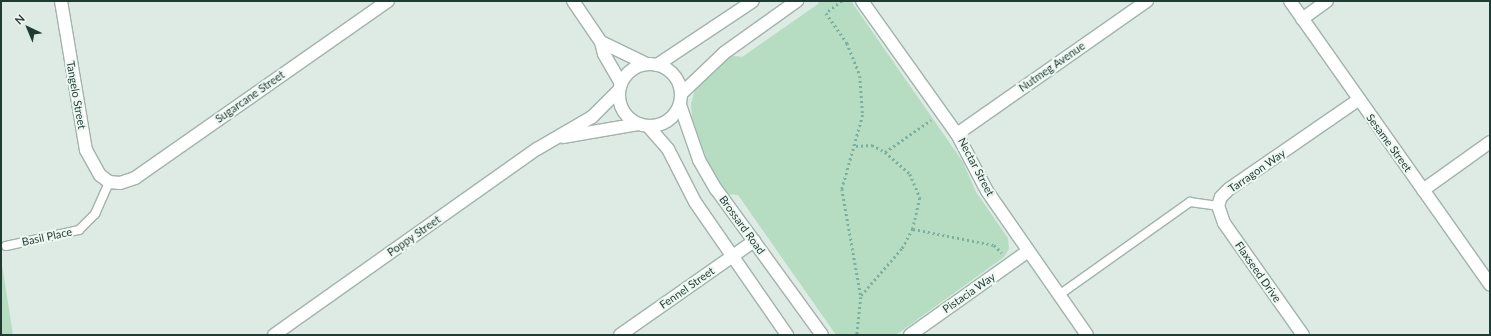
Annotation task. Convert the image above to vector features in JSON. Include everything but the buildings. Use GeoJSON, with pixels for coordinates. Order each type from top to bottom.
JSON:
{"type":"FeatureCollection","features":[{"type":"Feature","properties":{"kind":"street","name":"Tangelo Street"},"geometry":{"type":"LineString","coordinates":[[61,1],[86,150],[100,175],[109,182]]}},
{"type":"Feature","properties":{"kind":"street","name":"Sugarcane Street"},"geometry":{"type":"LineString","coordinates":[[109,182],[120,184],[135,178],[388,1]]}},
{"type":"Feature","properties":{"kind":"street"},"geometry":{"type":"LineString","coordinates":[[573,1],[601,42],[604,54],[620,87],[623,111],[643,125],[668,149],[695,202],[787,335]]}},
{"type":"Feature","properties":{"kind":"street"},"geometry":{"type":"LineString","coordinates":[[620,87],[631,70],[652,65],[753,1]]}},
{"type":"Feature","properties":{"kind":"street"},"geometry":{"type":"LineString","coordinates":[[643,125],[668,121],[680,100],[724,52],[797,1]]}},
{"type":"Feature","properties":{"kind":"street","name":"Nectar Street"},"geometry":{"type":"LineString","coordinates":[[862,1],[957,134],[987,191],[1087,335]]}},
{"type":"Feature","properties":{"kind":"street","name":"Nutmeg Avenue"},"geometry":{"type":"LineString","coordinates":[[957,134],[1147,1]]}},
{"type":"Feature","properties":{"kind":"street","name":"Sesame Street"},"geometry":{"type":"LineString","coordinates":[[1290,1],[1358,100],[1490,284]]}},
{"type":"Feature","properties":{"kind":"street"},"geometry":{"type":"LineString","coordinates":[[1302,19],[1327,1]]}},
{"type":"Feature","properties":{"kind":"street"},"geometry":{"type":"LineString","coordinates":[[601,42],[674,76],[680,100]]}},
{"type":"Feature","properties":{"kind":"street","name":"Poppy Street"},"geometry":{"type":"LineString","coordinates":[[274,335],[555,138],[601,110],[620,87]]}},
{"type":"Feature","properties":{"kind":"street","name":"Brossard Road"},"geometry":{"type":"LineString","coordinates":[[680,100],[699,160],[716,189],[822,335]]}},
{"type":"Feature","properties":{"kind":"street","name":"Tarragon Way"},"geometry":{"type":"LineString","coordinates":[[1218,206],[1221,197],[1229,189],[1358,100]]}},
{"type":"Feature","properties":{"kind":"street","name":"Poppy Street"},"geometry":{"type":"LineString","coordinates":[[555,138],[643,125]]}},
{"type":"Feature","properties":{"kind":"street"},"geometry":{"type":"LineString","coordinates":[[1423,190],[1490,142]]}},
{"type":"Feature","properties":{"kind":"street","name":"Flaxseed Drive"},"geometry":{"type":"LineString","coordinates":[[1218,206],[1224,223],[1303,335]]}},
{"type":"Feature","properties":{"kind":"street","name":"Fennel Street"},"geometry":{"type":"LineString","coordinates":[[620,335],[754,241]]}},
{"type":"Feature","properties":{"kind":"street","name":"Pistacia Way"},"geometry":{"type":"LineString","coordinates":[[910,335],[1028,251]]}},
{"type":"Feature","properties":{"kind":"lane","name":"Basil Place"},"geometry":{"type":"LineString","coordinates":[[6,246],[79,230],[95,214],[109,182]]}},
{"type":"Feature","properties":{"kind":"lane"},"geometry":{"type":"LineString","coordinates":[[1059,295],[1190,202],[1218,206]]}},
{"type":"Feature","properties":{"kind":"path"},"geometry":{"type":"LineString","coordinates":[[842,1],[826,13],[847,43],[860,76],[863,115],[856,146],[842,188],[861,297],[857,335]]}},
{"type":"Feature","properties":{"kind":"path"},"geometry":{"type":"LineString","coordinates":[[885,152],[942,113]]}},
{"type":"Feature","properties":{"kind":"path"},"geometry":{"type":"LineString","coordinates":[[856,146],[872,145],[885,152],[910,174],[920,198],[913,229],[902,249],[861,297]]}},
{"type":"Feature","properties":{"kind":"path"},"geometry":{"type":"LineString","coordinates":[[913,229],[994,245],[1012,263]]}},
{"type":"Feature","properties":{"kind":"green space"},"geometry":{"type":"Polygon","coordinates":[[[819,1],[851,1],[963,162],[976,192],[1008,238],[1009,249],[1004,257],[896,335],[836,335],[738,195],[727,194],[711,171],[692,118],[691,104],[695,89],[706,73],[728,55],[742,57],[818,4],[819,1]]]}},
{"type":"Feature","properties":{"kind":"green space"},"geometry":{"type":"Polygon","coordinates":[[[1,258],[13,335],[1,335],[1,258]]]}}]}
